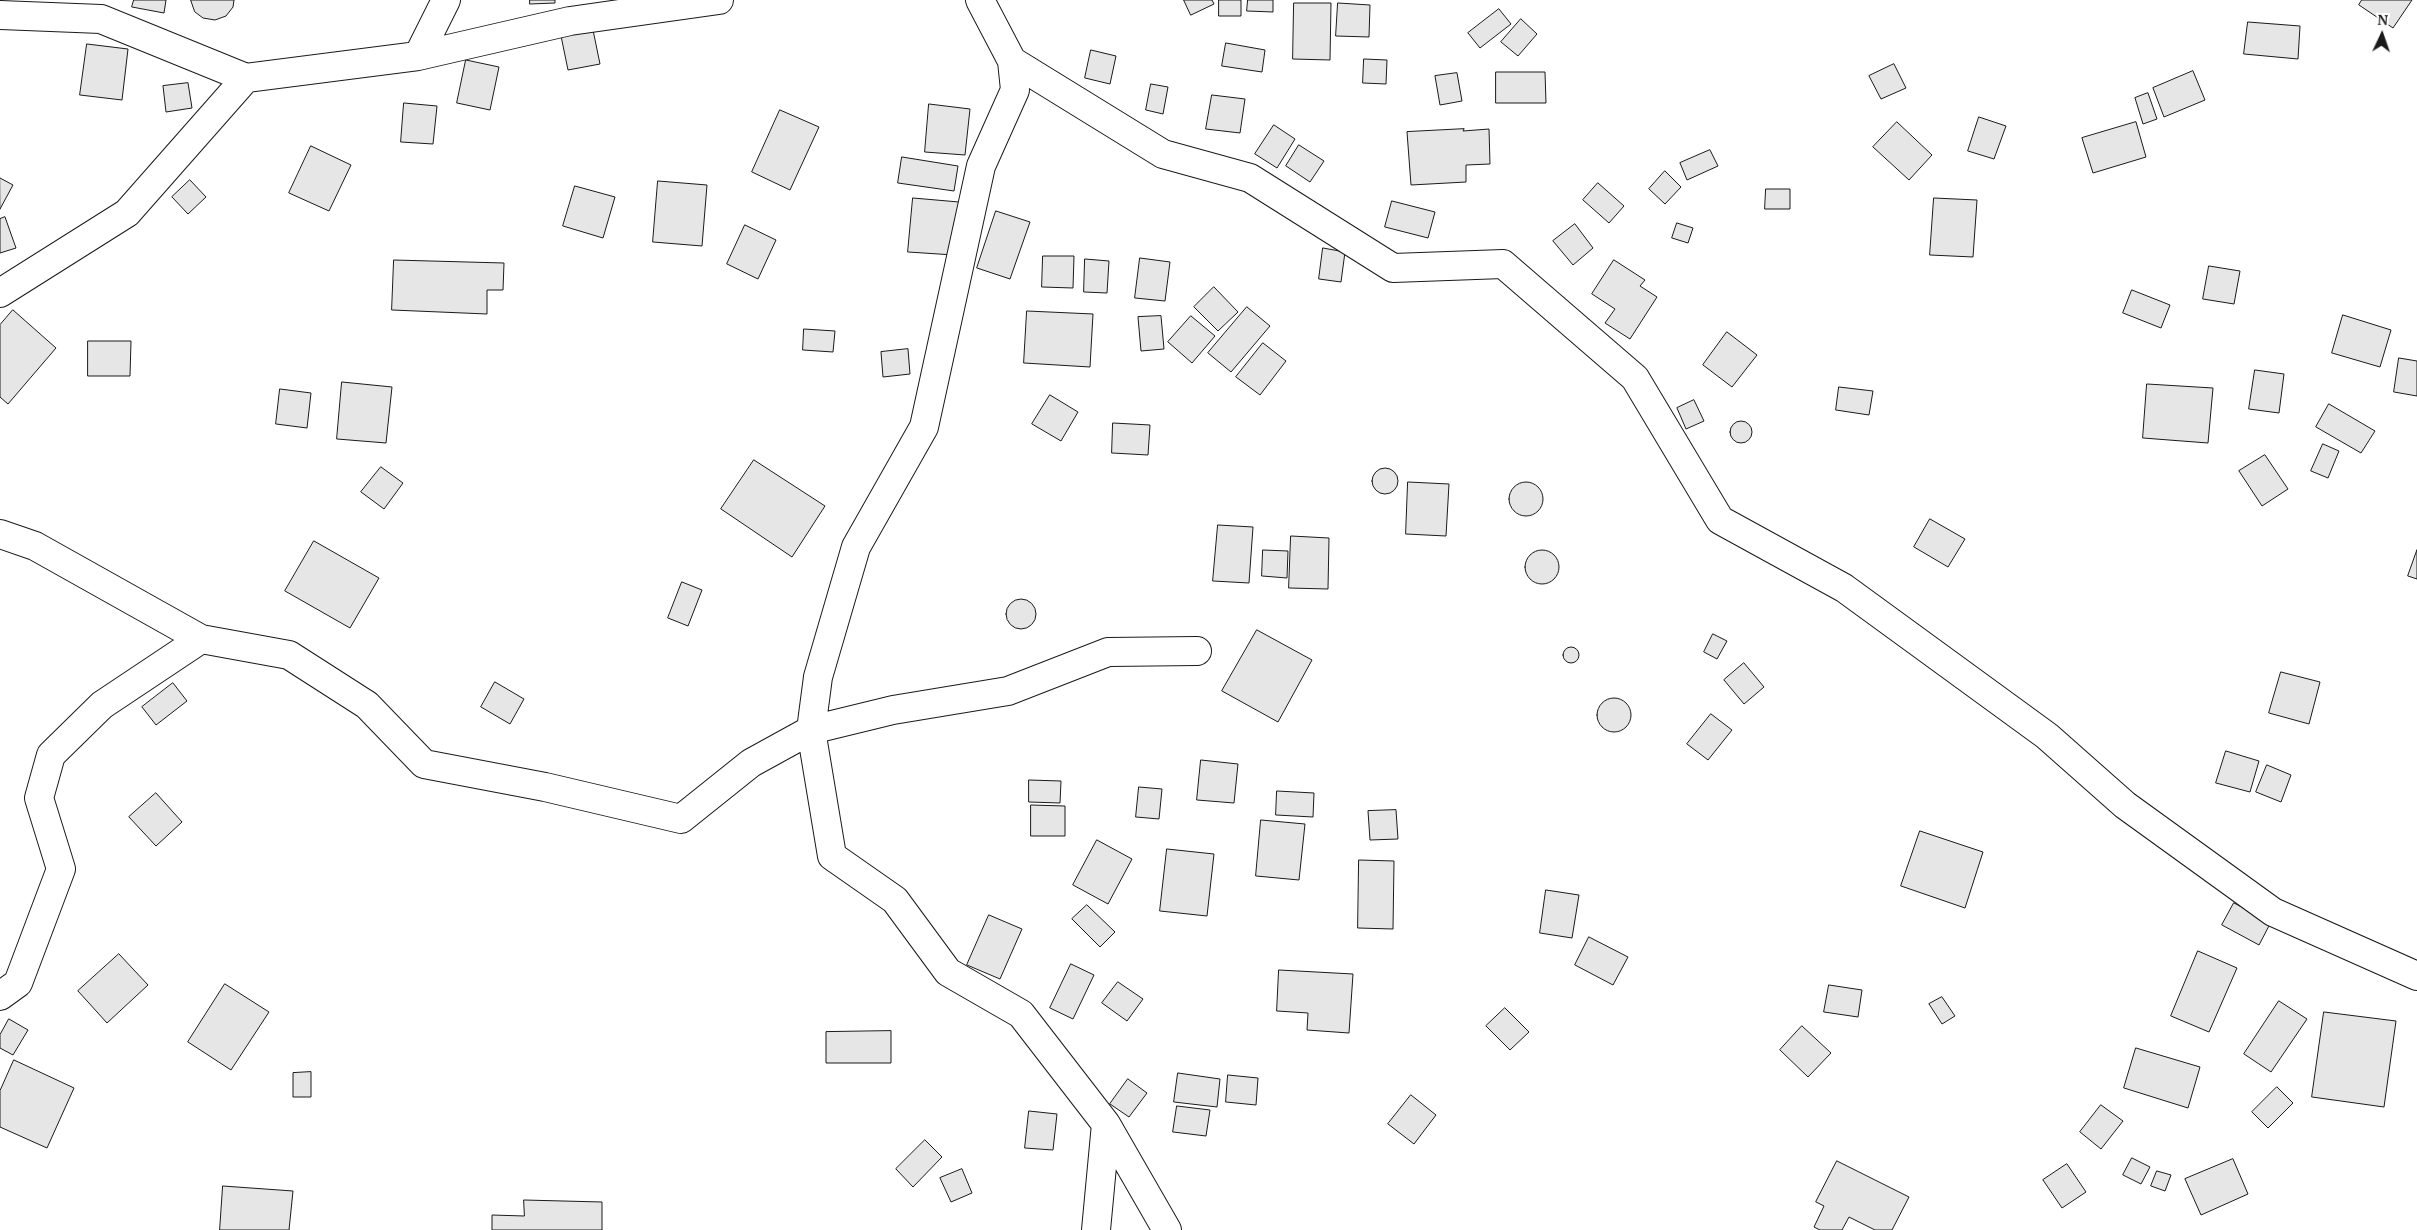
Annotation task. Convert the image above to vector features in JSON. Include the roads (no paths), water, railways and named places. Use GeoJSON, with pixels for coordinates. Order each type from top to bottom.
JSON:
{"type":"FeatureCollection","features":[{"type":"Feature","properties":{"kind":"street"},"geometry":{"type":"LineString","coordinates":[[418,56],[446,0]]}},
{"type":"Feature","properties":{"kind":"street"},"geometry":{"type":"LineString","coordinates":[[0,15],[101,19],[246,78],[418,56],[570,21],[719,0]]}},
{"type":"Feature","properties":{"kind":"street"},"geometry":{"type":"LineString","coordinates":[[980,0],[1012,61],[1015,90],[981,166],[924,427],[856,547],[818,677],[810,730],[832,856],[895,900],[948,972],[1021,1014],[1106,1124],[1167,1230]]}},
{"type":"Feature","properties":{"kind":"street"},"geometry":{"type":"LineString","coordinates":[[1012,61],[1163,154],[1250,178],[1393,268],[1503,264],[1635,378],[1720,520],[1844,588],[2047,736],[2125,805],[2273,912],[2417,976]]}},
{"type":"Feature","properties":{"kind":"street"},"geometry":{"type":"LineString","coordinates":[[0,293],[127,213],[246,78]]}},
{"type":"Feature","properties":{"kind":"street"},"geometry":{"type":"LineString","coordinates":[[0,534],[35,546],[201,639],[289,655],[367,705],[424,764],[545,787],[681,819],[751,763],[810,730],[893,710],[1008,691],[1108,652],[1197,651]]}},
{"type":"Feature","properties":{"kind":"street"},"geometry":{"type":"LineString","coordinates":[[0,996],[18,983],[61,869],[39,798],[51,755],[102,705],[201,639]]}},
{"type":"Feature","properties":{"kind":"street"},"geometry":{"type":"LineString","coordinates":[[1096,1230],[1106,1124]]}}]}
